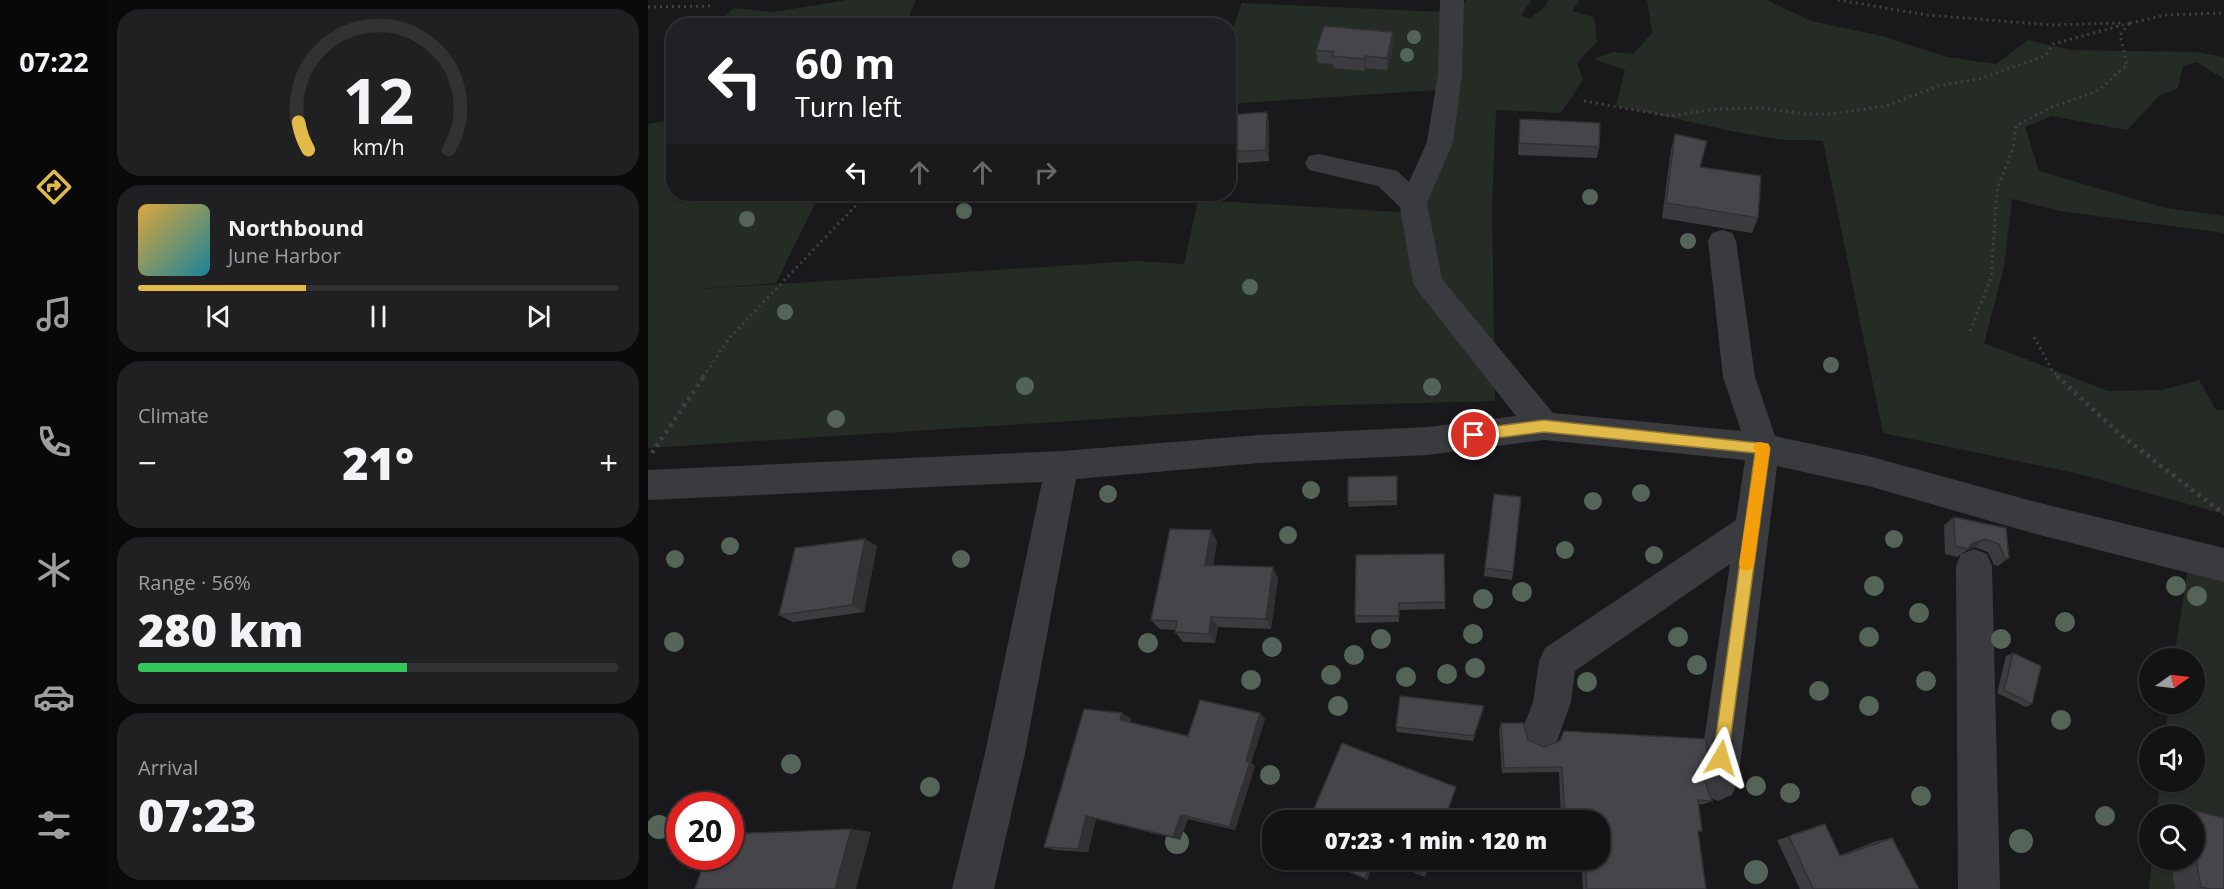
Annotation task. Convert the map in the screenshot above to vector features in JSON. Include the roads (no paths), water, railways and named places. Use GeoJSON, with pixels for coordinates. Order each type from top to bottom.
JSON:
{"type":"FeatureCollection","features":[{"type":"Feature","properties":{"kind":"street"},"geometry":{"type":"LineString","coordinates":[[1452,0],[1450,74],[1440,142],[1413,203],[1428,283],[1544,426]]}},
{"type":"Feature","properties":{"kind":"street"},"geometry":{"type":"LineString","coordinates":[[1318,163],[1387,178],[1413,203]]}},
{"type":"Feature","properties":{"kind":"street"},"geometry":{"type":"LineString","coordinates":[[1718,782],[1763,448],[1739,377],[1722,241]]}},
{"type":"Feature","properties":{"kind":"street"},"geometry":{"type":"LineString","coordinates":[[648,485],[1062,466],[1259,449],[1428,441],[1544,426],[1763,448],[1872,472],[2032,517],[2224,565]]}},
{"type":"Feature","properties":{"kind":"street"},"geometry":{"type":"LineString","coordinates":[[973,889],[1005,753],[1062,466]]}},
{"type":"Feature","properties":{"kind":"street"},"geometry":{"type":"LineString","coordinates":[[1542,730],[1552,702],[1558,661],[1751,529]]}},
{"type":"Feature","properties":{"kind":"street"},"geometry":{"type":"LineString","coordinates":[[1974,566],[1979,889]]}}]}
